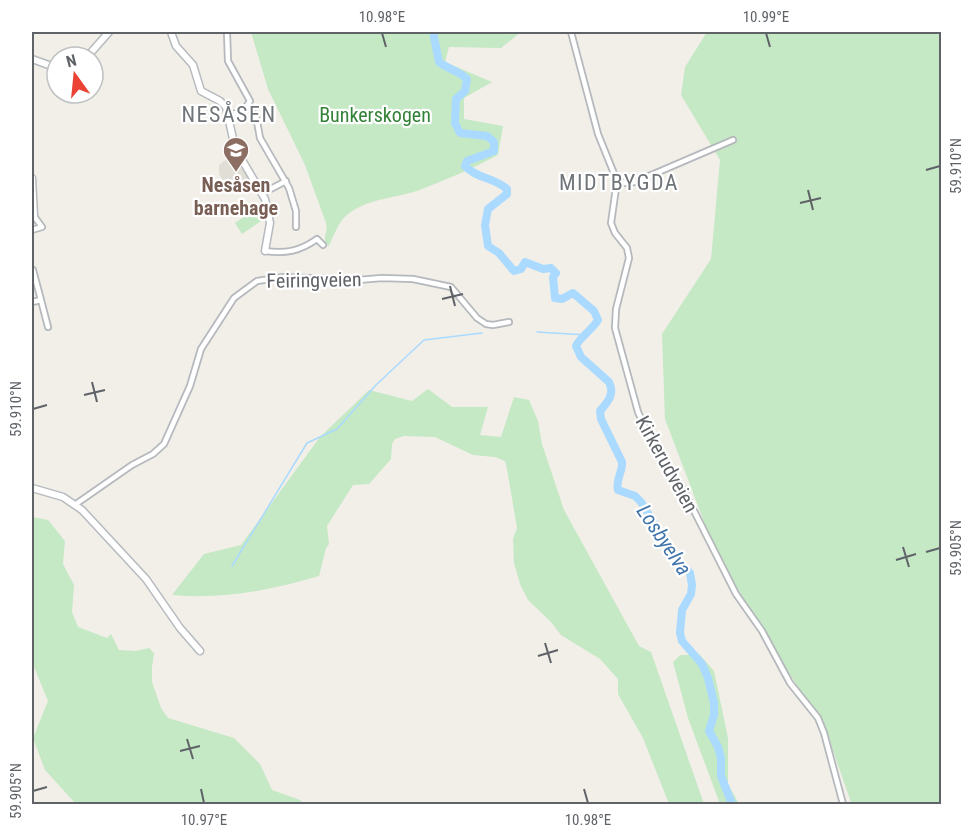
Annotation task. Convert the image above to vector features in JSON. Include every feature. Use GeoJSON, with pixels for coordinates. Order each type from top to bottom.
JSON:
{"type":"FeatureCollection","features":[{"type":"Feature","properties":{"kind":"street"},"geometry":{"type":"LineString","coordinates":[[98,45],[109,32]]}},
{"type":"Feature","properties":{"kind":"street"},"geometry":{"type":"LineString","coordinates":[[171,32],[176,46],[193,65],[199,88],[222,103],[229,116],[235,148],[263,193],[269,219],[265,251],[283,253],[299,250],[317,239],[323,246]]}},
{"type":"Feature","properties":{"kind":"street"},"geometry":{"type":"LineString","coordinates":[[227,32],[228,61],[250,101],[243,111],[229,116]]}},
{"type":"Feature","properties":{"kind":"street"},"geometry":{"type":"LineString","coordinates":[[571,32],[598,134],[617,181],[635,182],[733,140]]}},
{"type":"Feature","properties":{"kind":"street"},"geometry":{"type":"LineString","coordinates":[[248,106],[255,113],[260,138],[286,181],[294,203],[296,227]]}},
{"type":"Feature","properties":{"kind":"street"},"geometry":{"type":"LineString","coordinates":[[32,178],[33,218],[42,226],[32,230]]}},
{"type":"Feature","properties":{"kind":"street"},"geometry":{"type":"LineString","coordinates":[[263,193],[286,181]]}},
{"type":"Feature","properties":{"kind":"street","name":"Kirkerudveien"},"geometry":{"type":"LineString","coordinates":[[617,181],[611,223],[615,233],[627,248],[629,258],[616,309],[615,328],[638,412],[648,434],[685,493],[735,594],[762,631],[790,683],[818,718],[843,804]]}},
{"type":"Feature","properties":{"kind":"street"},"geometry":{"type":"LineString","coordinates":[[32,268],[48,327]]}},
{"type":"Feature","properties":{"kind":"street","name":"Feiringveien"},"geometry":{"type":"LineString","coordinates":[[76,504],[132,465],[153,454],[164,444],[190,386],[201,349],[234,298],[257,281],[283,277],[358,280],[412,279],[451,287],[477,318],[486,324],[509,322]]}},
{"type":"Feature","properties":{"kind":"street"},"geometry":{"type":"LineString","coordinates":[[32,302],[41,300]]}},
{"type":"Feature","properties":{"kind":"street"},"geometry":{"type":"LineString","coordinates":[[32,488],[56,494],[76,504],[146,579],[180,628],[200,651]]}},
{"type":"Feature","properties":{"kind":"shaded area"},"geometry":{"type":"Polygon","coordinates":[[[233,154],[254,184],[249,194],[248,189],[229,190],[219,174],[219,165],[233,154]]]}},
{"type":"Feature","properties":{"kind":"green space","name":"Bunkerskogen"},"geometry":{"type":"Polygon","coordinates":[[[251,32],[521,32],[501,48],[449,47],[445,62],[492,82],[464,98],[464,119],[503,126],[498,155],[422,189],[356,208],[342,221],[329,246],[325,243],[326,223],[305,165],[268,89],[251,32]]]}},
{"type":"Feature","properties":{"kind":"green space"},"geometry":{"type":"Polygon","coordinates":[[[707,32],[941,32],[941,804],[850,804],[826,731],[720,564],[665,419],[662,334],[711,259],[720,160],[681,95],[685,67],[707,32]]]}},
{"type":"Feature","properties":{"kind":"green space"},"geometry":{"type":"Polygon","coordinates":[[[256,208],[264,219],[242,234],[235,223],[256,208]]]}},
{"type":"Feature","properties":{"kind":"green space"},"geometry":{"type":"Polygon","coordinates":[[[428,389],[452,407],[488,407],[480,435],[501,437],[514,397],[529,400],[538,421],[542,444],[564,510],[639,646],[651,652],[704,804],[669,804],[643,738],[618,694],[618,679],[600,659],[561,635],[528,600],[520,584],[514,563],[513,539],[517,528],[507,469],[505,461],[495,457],[473,455],[435,437],[404,436],[395,439],[392,444],[391,459],[369,484],[353,485],[327,526],[329,544],[319,576],[247,593],[210,596],[172,595],[204,554],[241,545],[320,437],[369,390],[412,401],[428,389]]]}},
{"type":"Feature","properties":{"kind":"green space"},"geometry":{"type":"Polygon","coordinates":[[[32,517],[48,520],[65,541],[63,564],[74,585],[72,612],[78,627],[107,638],[111,634],[119,650],[136,651],[149,648],[154,653],[152,682],[161,708],[168,718],[234,738],[260,764],[272,790],[300,800],[304,804],[76,804],[45,770],[33,738],[48,701],[32,662],[32,517]]]}},
{"type":"Feature","properties":{"kind":"green space"},"geometry":{"type":"Polygon","coordinates":[[[680,655],[700,655],[714,671],[728,738],[728,784],[739,804],[720,804],[688,718],[673,662],[680,655]]]}},
{"type":"Feature","properties":{"kind":"waterway","name":"Losbyelva"},"geometry":{"type":"LineString","coordinates":[[433,32],[439,62],[467,79],[465,91],[456,99],[455,123],[460,133],[487,136],[494,142],[494,151],[467,161],[465,166],[507,189],[507,194],[488,209],[485,225],[488,246],[499,253],[514,271],[521,269],[525,262],[543,269],[551,268],[556,273],[553,277],[555,298],[562,299],[573,293],[594,311],[598,320],[576,346],[581,357],[611,386],[610,398],[600,411],[601,419],[622,462],[618,490],[635,496],[641,502],[675,557],[690,573],[691,594],[682,610],[680,633],[682,641],[702,664],[708,678],[714,703],[714,715],[709,731],[718,747],[721,758],[721,776],[732,804]]}},
{"type":"Feature","properties":{"kind":"waterway"},"geometry":{"type":"LineString","coordinates":[[537,332],[587,335]]}},
{"type":"Feature","properties":{"kind":"waterway"},"geometry":{"type":"LineString","coordinates":[[232,566],[307,443],[337,429],[376,385],[424,340],[482,333]]}},
{"type":"Feature","properties":{"kind":"place","name":"Nesåsen barnehage"},"geometry":{"type":"Point","coordinates":[236,173]}},
{"type":"Feature","properties":{"kind":"district","name":"NESÅSEN"},"geometry":{"type":"Point","coordinates":[229,114]}},
{"type":"Feature","properties":{"kind":"district","name":"MIDTBYGDA"},"geometry":{"type":"Point","coordinates":[619,182]}}]}
